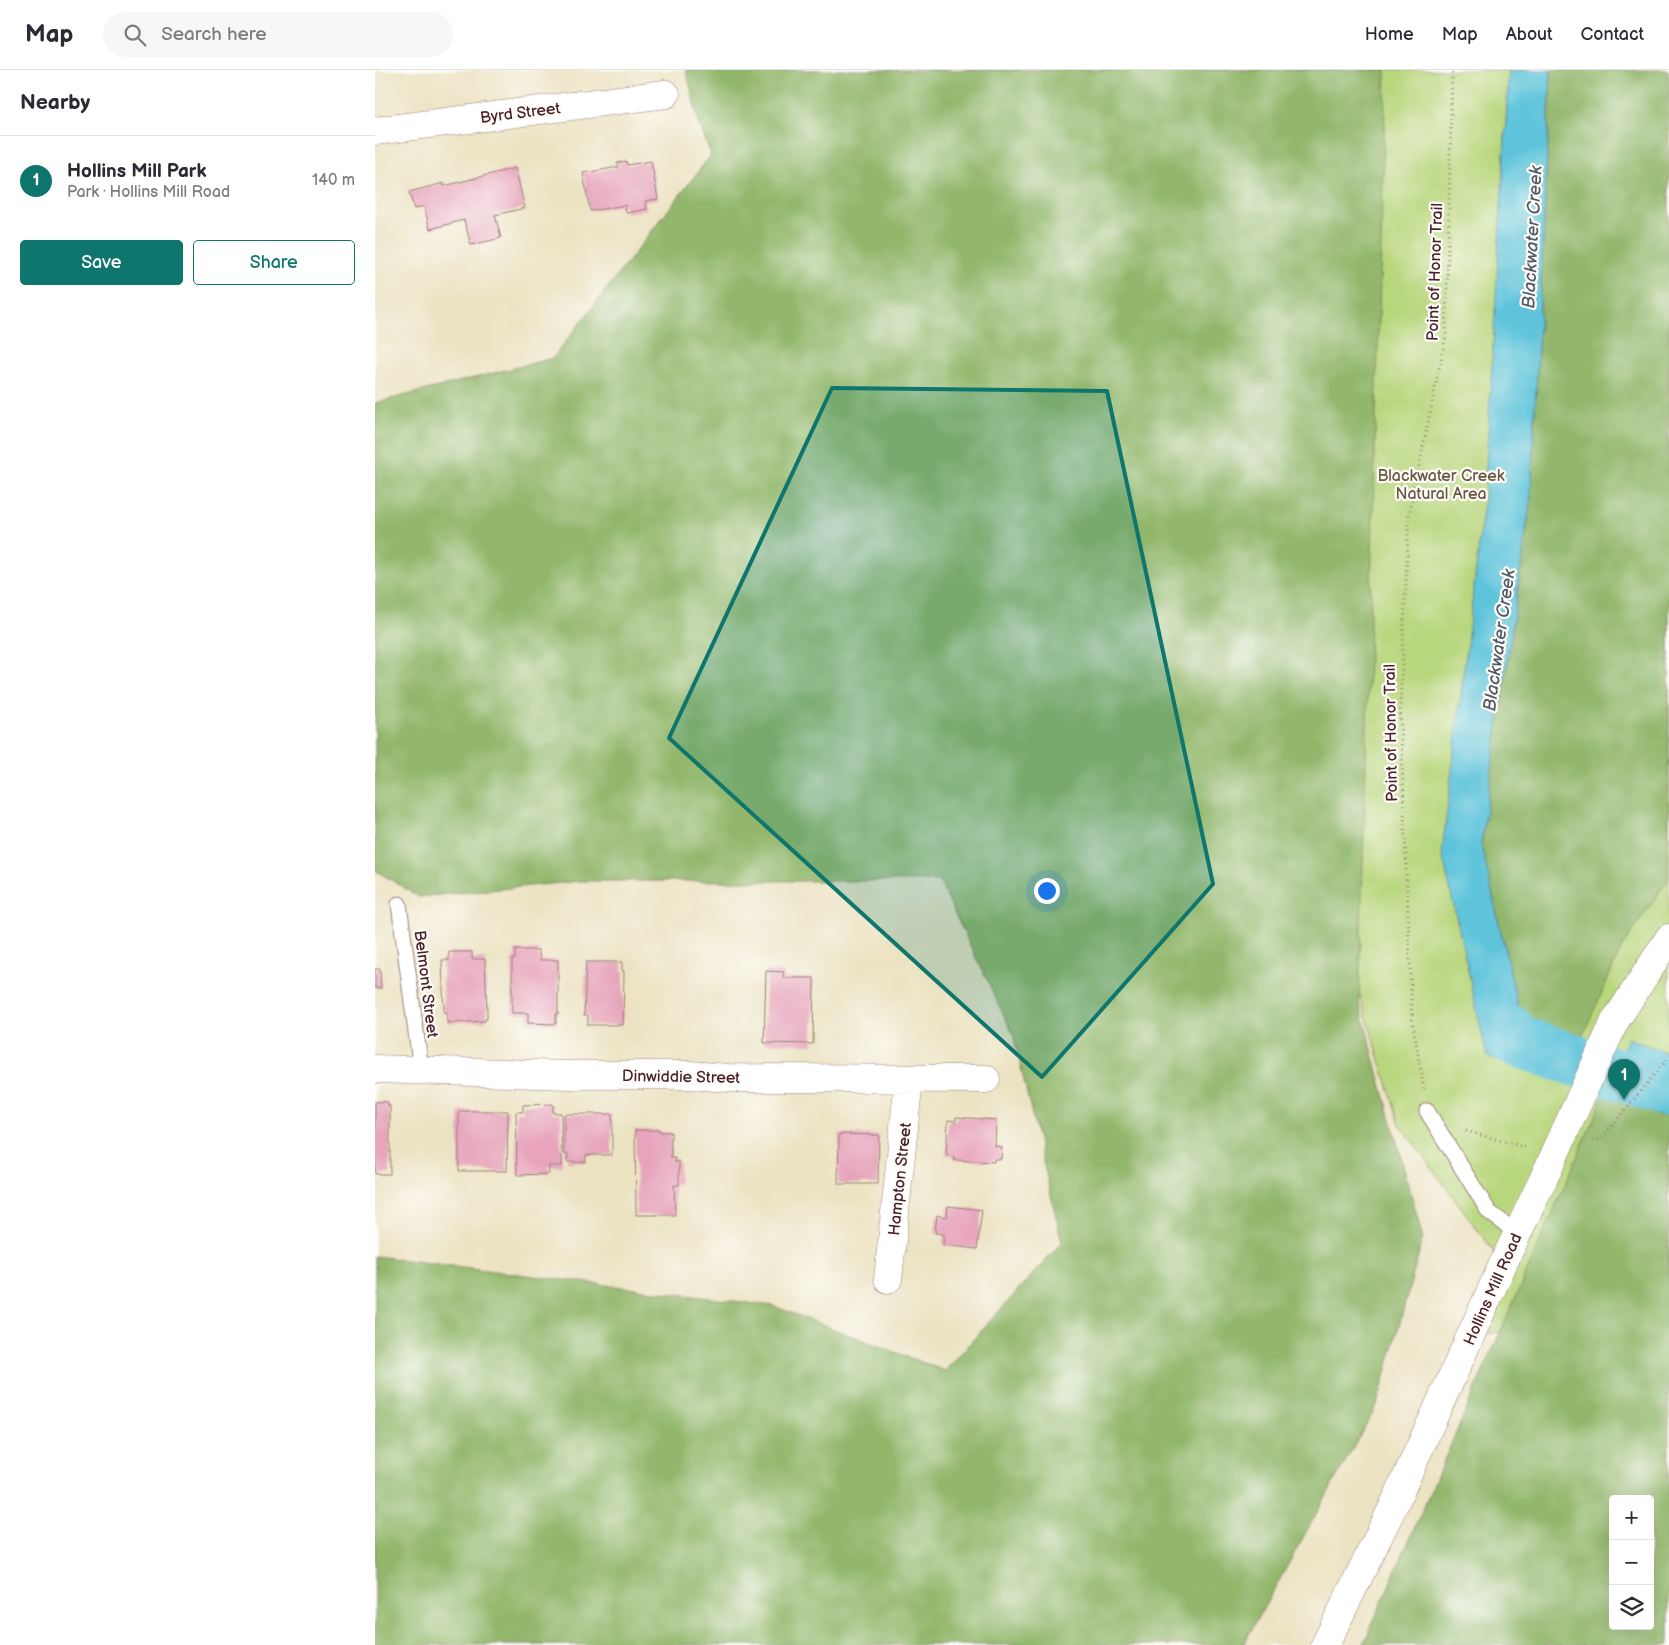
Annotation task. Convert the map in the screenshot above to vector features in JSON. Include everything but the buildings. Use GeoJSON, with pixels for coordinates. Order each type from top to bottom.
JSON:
{"type":"FeatureCollection","features":[{"type":"Feature","properties":{"kind":"street","name":"Byrd Street"},"geometry":{"type":"LineString","coordinates":[[375,131],[666,94]]}},
{"type":"Feature","properties":{"kind":"street","name":"Hollins Mill Road"},"geometry":{"type":"LineString","coordinates":[[1325,1645],[1392,1509],[1517,1233],[1541,1158],[1614,1023],[1669,938]]}},
{"type":"Feature","properties":{"kind":"street","name":"Dinwiddie Street"},"geometry":{"type":"LineString","coordinates":[[375,1069],[729,1078],[986,1078]]}},
{"type":"Feature","properties":{"kind":"street","name":"Hampton Street"},"geometry":{"type":"LineString","coordinates":[[889,1279],[909,1079]]}},
{"type":"Feature","properties":{"kind":"lane","name":"Belmont Street"},"geometry":{"type":"LineString","coordinates":[[399,904],[421,1070]]}},
{"type":"Feature","properties":{"kind":"lane"},"geometry":{"type":"LineString","coordinates":[[1427,1111],[1489,1212],[1517,1233]]}},
{"type":"Feature","properties":{"kind":"path","name":"Point of Honor Trail"},"geometry":{"type":"LineString","coordinates":[[1427,1111],[1412,1018],[1400,708],[1409,515],[1446,336],[1452,70]]}},
{"type":"Feature","properties":{"kind":"path"},"geometry":{"type":"LineString","coordinates":[[1586,1142],[1602,1138],[1669,1057]]}},
{"type":"Feature","properties":{"kind":"path"},"geometry":{"type":"LineString","coordinates":[[1427,1111],[1462,1130],[1525,1148],[1541,1158]]}},
{"type":"Feature","properties":{"kind":"highlighted area"},"geometry":{"type":"Polygon","coordinates":[[[832,388],[1107,391],[1213,884],[1042,1077],[669,738],[832,388]]]}},
{"type":"Feature","properties":{"kind":"green space"},"geometry":{"type":"Polygon","coordinates":[[[686,70],[1386,70],[1359,1002],[1423,1238],[1377,1405],[1243,1645],[375,1645],[375,1256],[773,1306],[945,1371],[1062,1242],[1013,1034],[939,881],[580,881],[419,897],[375,870],[375,403],[553,358],[711,155],[700,126],[686,70]]]}},
{"type":"Feature","properties":{"kind":"green space","name":"Blackwater Creek Natural Area"},"geometry":{"type":"Polygon","coordinates":[[[904,70],[1509,70],[1498,263],[1669,265],[1669,1302],[1470,1337],[1503,1264],[1400,1125],[1186,435],[904,70]]]}},
{"type":"Feature","properties":{"kind":"green space"},"geometry":{"type":"Polygon","coordinates":[[[1551,70],[1668,70],[1669,79],[1669,878],[1622,947],[1577,1048],[1523,1029],[1481,844],[1531,498],[1551,70]]]}},
{"type":"Feature","properties":{"kind":"green space"},"geometry":{"type":"Polygon","coordinates":[[[1606,1091],[1657,1115],[1669,1116],[1669,1645],[1363,1645],[1606,1091]]]}},
{"type":"Feature","properties":{"kind":"water"},"geometry":{"type":"Polygon","coordinates":[[[1509,70],[1551,70],[1531,498],[1481,844],[1523,1029],[1577,1048],[1556,1081],[1487,1056],[1442,853],[1484,502],[1509,70]]]}},
{"type":"Feature","properties":{"kind":"water"},"geometry":{"type":"Polygon","coordinates":[[[1628,1038],[1669,1054],[1669,1116],[1657,1115],[1606,1091],[1628,1038]]]}},
{"type":"Feature","properties":{"kind":"waterway","name":"Blackwater Creek"},"geometry":{"type":"LineString","coordinates":[[1509,1030],[1511,1039],[1665,1090],[1669,1089]]}},
{"type":"Feature","properties":{"kind":"place","name":"Hollins Mill Park"},"geometry":{"type":"Point","coordinates":[1624,1100]}}]}
